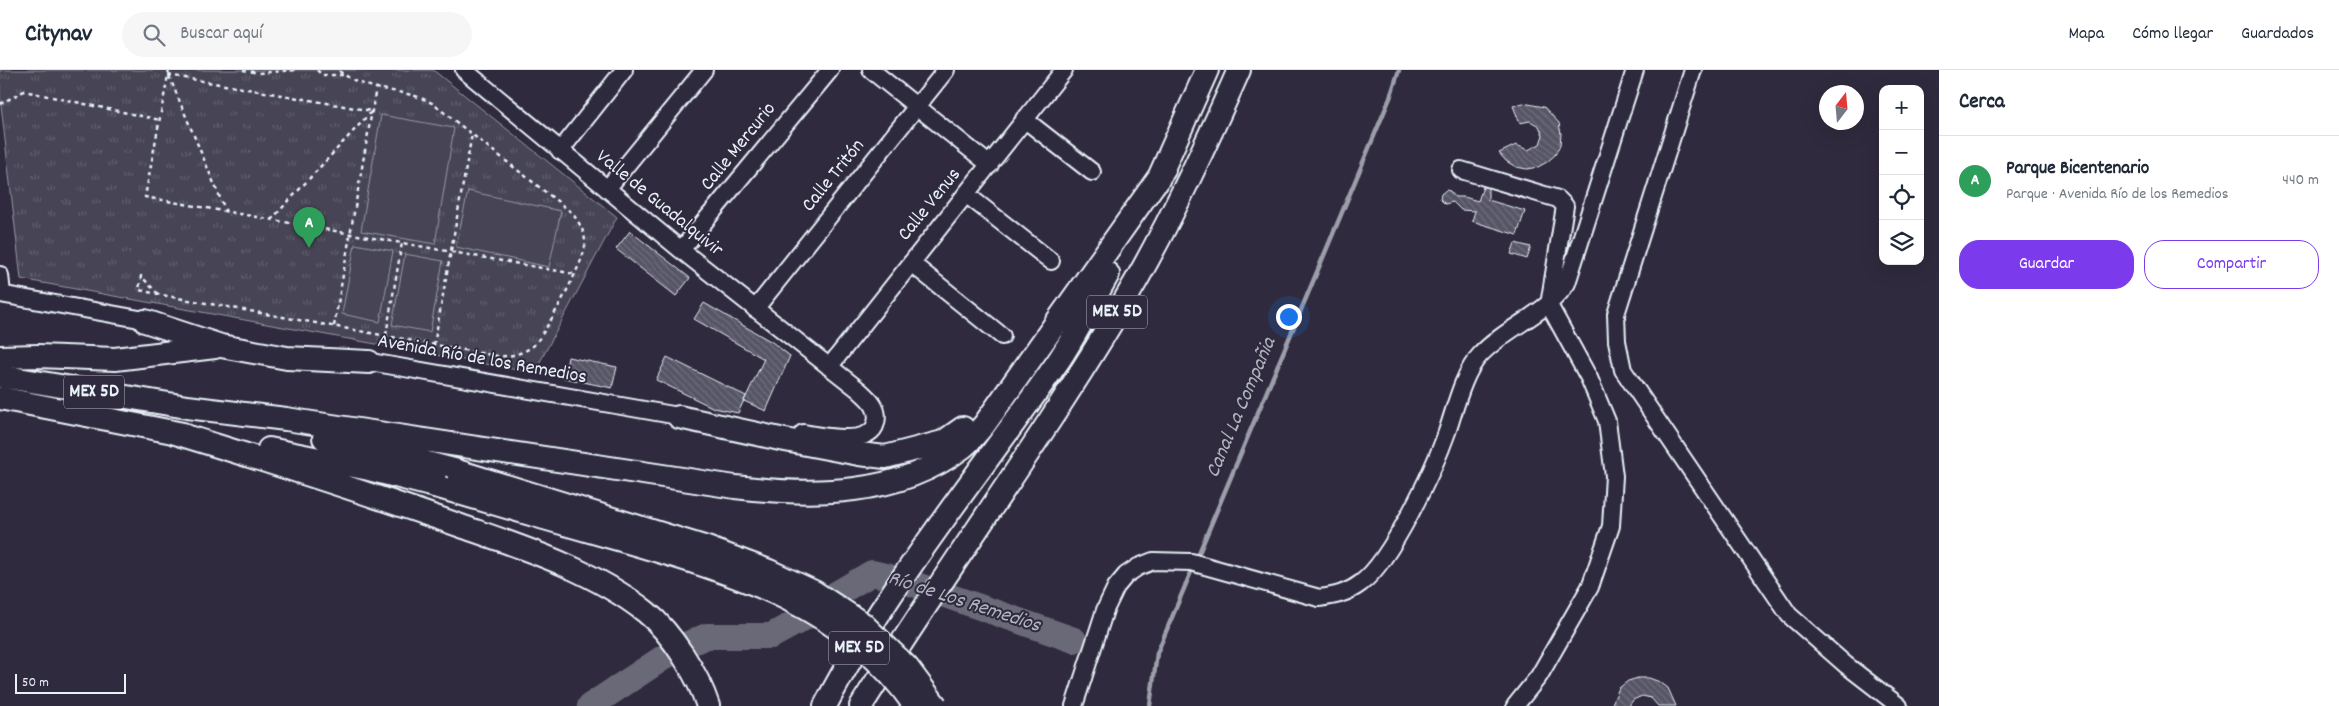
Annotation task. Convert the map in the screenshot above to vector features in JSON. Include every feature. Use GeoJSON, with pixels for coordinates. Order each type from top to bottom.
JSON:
{"type":"FeatureCollection","features":[{"type":"Feature","properties":{"kind":"highway","name":"MEX 5D"},"geometry":{"type":"LineString","coordinates":[[825,706],[894,591],[940,523],[1058,361],[1122,249],[1164,170],[1207,70]]}},
{"type":"Feature","properties":{"kind":"highway","name":"MEX 5D"},"geometry":{"type":"LineString","coordinates":[[860,706],[1079,374],[1135,282],[1189,182],[1239,70]]}},
{"type":"Feature","properties":{"kind":"highway"},"geometry":{"type":"LineString","coordinates":[[187,407],[286,418],[735,487],[777,492],[820,493],[862,489],[929,467],[963,446],[1001,403],[1164,170]]}},
{"type":"Feature","properties":{"kind":"highway"},"geometry":{"type":"LineString","coordinates":[[146,320],[221,346],[287,358],[369,362]]}},
{"type":"Feature","properties":{"kind":"highway"},"geometry":{"type":"LineString","coordinates":[[0,358],[38,356],[114,359],[221,346]]}},
{"type":"Feature","properties":{"kind":"highway","name":"MEX 5D"},"geometry":{"type":"LineString","coordinates":[[0,376],[187,407]]}},
{"type":"Feature","properties":{"kind":"highway","name":"MEX 5D"},"geometry":{"type":"LineString","coordinates":[[0,398],[169,432]]}},
{"type":"Feature","properties":{"kind":"highway"},"geometry":{"type":"LineString","coordinates":[[679,417],[780,440],[885,457],[912,452],[943,442],[1001,403]]}},
{"type":"Feature","properties":{"kind":"highway"},"geometry":{"type":"LineString","coordinates":[[187,407],[385,452],[450,480],[759,584],[814,612],[863,647],[902,687],[915,706]]}},
{"type":"Feature","properties":{"kind":"highway"},"geometry":{"type":"LineString","coordinates":[[169,432],[450,480],[707,548],[769,571],[814,592],[863,624],[906,667],[936,706]]}},
{"type":"Feature","properties":{"kind":"highway"},"geometry":{"type":"LineString","coordinates":[[169,432],[362,492],[497,539],[579,572],[616,591],[647,613],[678,648],[705,695],[708,706]]}},
{"type":"Feature","properties":{"kind":"street"},"geometry":{"type":"LineString","coordinates":[[560,151],[624,70]]}},
{"type":"Feature","properties":{"kind":"street"},"geometry":{"type":"LineString","coordinates":[[607,189],[704,70]]}},
{"type":"Feature","properties":{"kind":"street","name":"Calle Mercurio"},"geometry":{"type":"LineString","coordinates":[[682,250],[830,70]]}},
{"type":"Feature","properties":{"kind":"street"},"geometry":{"type":"LineString","coordinates":[[871,70],[916,108],[990,165]]}},
{"type":"Feature","properties":{"kind":"street","name":"Calle Tritón"},"geometry":{"type":"LineString","coordinates":[[755,309],[946,70]]}},
{"type":"Feature","properties":{"kind":"street","name":"Calle Venus"},"geometry":{"type":"LineString","coordinates":[[829,367],[1064,70]]}},
{"type":"Feature","properties":{"kind":"street"},"geometry":{"type":"LineString","coordinates":[[1074,706],[1105,610],[1116,587],[1126,575],[1138,567],[1153,561],[1191,562],[1298,594],[1319,598],[1340,595],[1362,583],[1387,551],[1405,522],[1446,435],[1465,381],[1479,356],[1511,329],[1549,305],[1559,295],[1574,266],[1635,70]]}},
{"type":"Feature","properties":{"kind":"street"},"geometry":{"type":"LineString","coordinates":[[1693,70],[1616,314],[1617,341],[1623,370],[1789,615],[1846,665],[1899,706]]}},
{"type":"Feature","properties":{"kind":"street","name":"Valle de Guadalquivir"},"geometry":{"type":"LineString","coordinates":[[470,72],[560,151],[829,367]]}},
{"type":"Feature","properties":{"kind":"street"},"geometry":{"type":"LineString","coordinates":[[1024,119],[1092,172]]}},
{"type":"Feature","properties":{"kind":"street"},"geometry":{"type":"LineString","coordinates":[[1461,170],[1558,199],[1565,206],[1549,305],[1589,378],[1607,422],[1614,476],[1611,526],[1590,587],[1539,676],[1515,706]]}},
{"type":"Feature","properties":{"kind":"street"},"geometry":{"type":"LineString","coordinates":[[967,195],[1051,261]]}},
{"type":"Feature","properties":{"kind":"street"},"geometry":{"type":"LineString","coordinates":[[911,264],[1002,336]]}},
{"type":"Feature","properties":{"kind":"street"},"geometry":{"type":"LineString","coordinates":[[0,275],[1,294]]}},
{"type":"Feature","properties":{"kind":"street","name":"Avenida Río de los Remedios"},"geometry":{"type":"LineString","coordinates":[[1,294],[679,417],[841,438],[857,437],[870,433],[876,425],[878,413],[873,403],[829,367]]}},
{"type":"Feature","properties":{"kind":"path"},"geometry":{"type":"LineString","coordinates":[[169,70],[145,197],[575,274]]}},
{"type":"Feature","properties":{"kind":"path"},"geometry":{"type":"LineString","coordinates":[[243,70],[258,73],[297,70]]}},
{"type":"Feature","properties":{"kind":"path"},"geometry":{"type":"LineString","coordinates":[[317,70],[322,75],[344,75]]}},
{"type":"Feature","properties":{"kind":"path"},"geometry":{"type":"LineString","coordinates":[[158,294],[141,276],[139,290],[158,294],[434,345],[504,356],[527,350],[540,337],[582,260],[585,246],[582,228],[572,212],[432,103],[420,97],[354,82],[338,70]]}},
{"type":"Feature","properties":{"kind":"path"},"geometry":{"type":"LineString","coordinates":[[168,75],[372,112]]}},
{"type":"Feature","properties":{"kind":"path"},"geometry":{"type":"LineString","coordinates":[[168,75],[226,212]]}},
{"type":"Feature","properties":{"kind":"path"},"geometry":{"type":"LineString","coordinates":[[334,326],[376,88]]}},
{"type":"Feature","properties":{"kind":"path"},"geometry":{"type":"LineString","coordinates":[[0,104],[24,91],[160,120]]}},
{"type":"Feature","properties":{"kind":"path"},"geometry":{"type":"LineString","coordinates":[[271,220],[372,112]]}},
{"type":"Feature","properties":{"kind":"path"},"geometry":{"type":"LineString","coordinates":[[434,345],[472,134]]}},
{"type":"Feature","properties":{"kind":"path"},"geometry":{"type":"LineString","coordinates":[[386,336],[402,243]]}},
{"type":"Feature","properties":{"kind":"green space"},"geometry":{"type":"Polygon","coordinates":[[[0,70],[433,70],[617,217],[534,373],[21,279],[0,96],[0,70]]]}},
{"type":"Feature","properties":{"kind":"green space"},"geometry":{"type":"Polygon","coordinates":[[[381,115],[454,128],[435,244],[361,231],[381,115]]]}},
{"type":"Feature","properties":{"kind":"green space"},"geometry":{"type":"Polygon","coordinates":[[[468,191],[561,211],[549,267],[456,247],[468,191]]]}},
{"type":"Feature","properties":{"kind":"green space"},"geometry":{"type":"Polygon","coordinates":[[[355,244],[393,251],[380,322],[342,314],[355,244]]]}},
{"type":"Feature","properties":{"kind":"green space"},"geometry":{"type":"Polygon","coordinates":[[[405,254],[443,261],[430,332],[392,325],[405,254]]]}},
{"type":"Feature","properties":{"kind":"building"},"geometry":{"type":"Polygon","coordinates":[[[1523,103],[1544,107],[1559,123],[1561,134],[1560,145],[1555,155],[1538,167],[1527,169],[1516,167],[1506,161],[1499,153],[1516,145],[1528,150],[1540,144],[1543,135],[1539,126],[1530,121],[1520,123],[1513,106],[1523,103]]]}},
{"type":"Feature","properties":{"kind":"building"},"geometry":{"type":"Polygon","coordinates":[[[1483,187],[1488,188],[1488,200],[1525,211],[1517,235],[1472,221],[1475,211],[1461,210],[1453,202],[1445,204],[1440,199],[1441,194],[1446,190],[1450,191],[1455,197],[1464,197],[1478,201],[1483,187]]]}},
{"type":"Feature","properties":{"kind":"building"},"geometry":{"type":"Polygon","coordinates":[[[630,231],[690,278],[676,296],[616,249],[630,231]]]}},
{"type":"Feature","properties":{"kind":"building"},"geometry":{"type":"Polygon","coordinates":[[[1515,243],[1531,247],[1527,259],[1511,254],[1515,243]]]}},
{"type":"Feature","properties":{"kind":"building"},"geometry":{"type":"Polygon","coordinates":[[[704,303],[772,342],[790,356],[766,411],[744,401],[764,359],[694,319],[704,303]]]}},
{"type":"Feature","properties":{"kind":"building"},"geometry":{"type":"Polygon","coordinates":[[[568,357],[617,367],[612,388],[564,378],[568,357]]]}},
{"type":"Feature","properties":{"kind":"building"},"geometry":{"type":"Polygon","coordinates":[[[667,357],[746,396],[738,413],[714,408],[656,380],[667,357]]]}},
{"type":"Feature","properties":{"kind":"building"},"geometry":{"type":"Polygon","coordinates":[[[1638,678],[1649,678],[1660,682],[1668,688],[1676,706],[1658,706],[1651,698],[1642,696],[1633,700],[1629,706],[1611,706],[1619,688],[1628,681],[1638,678]]]}},
{"type":"Feature","properties":{"kind":"waterway","name":"Canal La Compañia"},"geometry":{"type":"LineString","coordinates":[[1150,706],[1157,653],[1390,98],[1399,70]]}},
{"type":"Feature","properties":{"kind":"waterway","name":"Río de Los Remedios"},"geometry":{"type":"LineString","coordinates":[[590,706],[678,648],[707,636],[771,636],[815,612],[826,600],[872,573],[902,580],[1074,640]]}},
{"type":"Feature","properties":{"kind":"place","name":"Parque Bicentenario"},"geometry":{"type":"Point","coordinates":[309,248]}}]}
